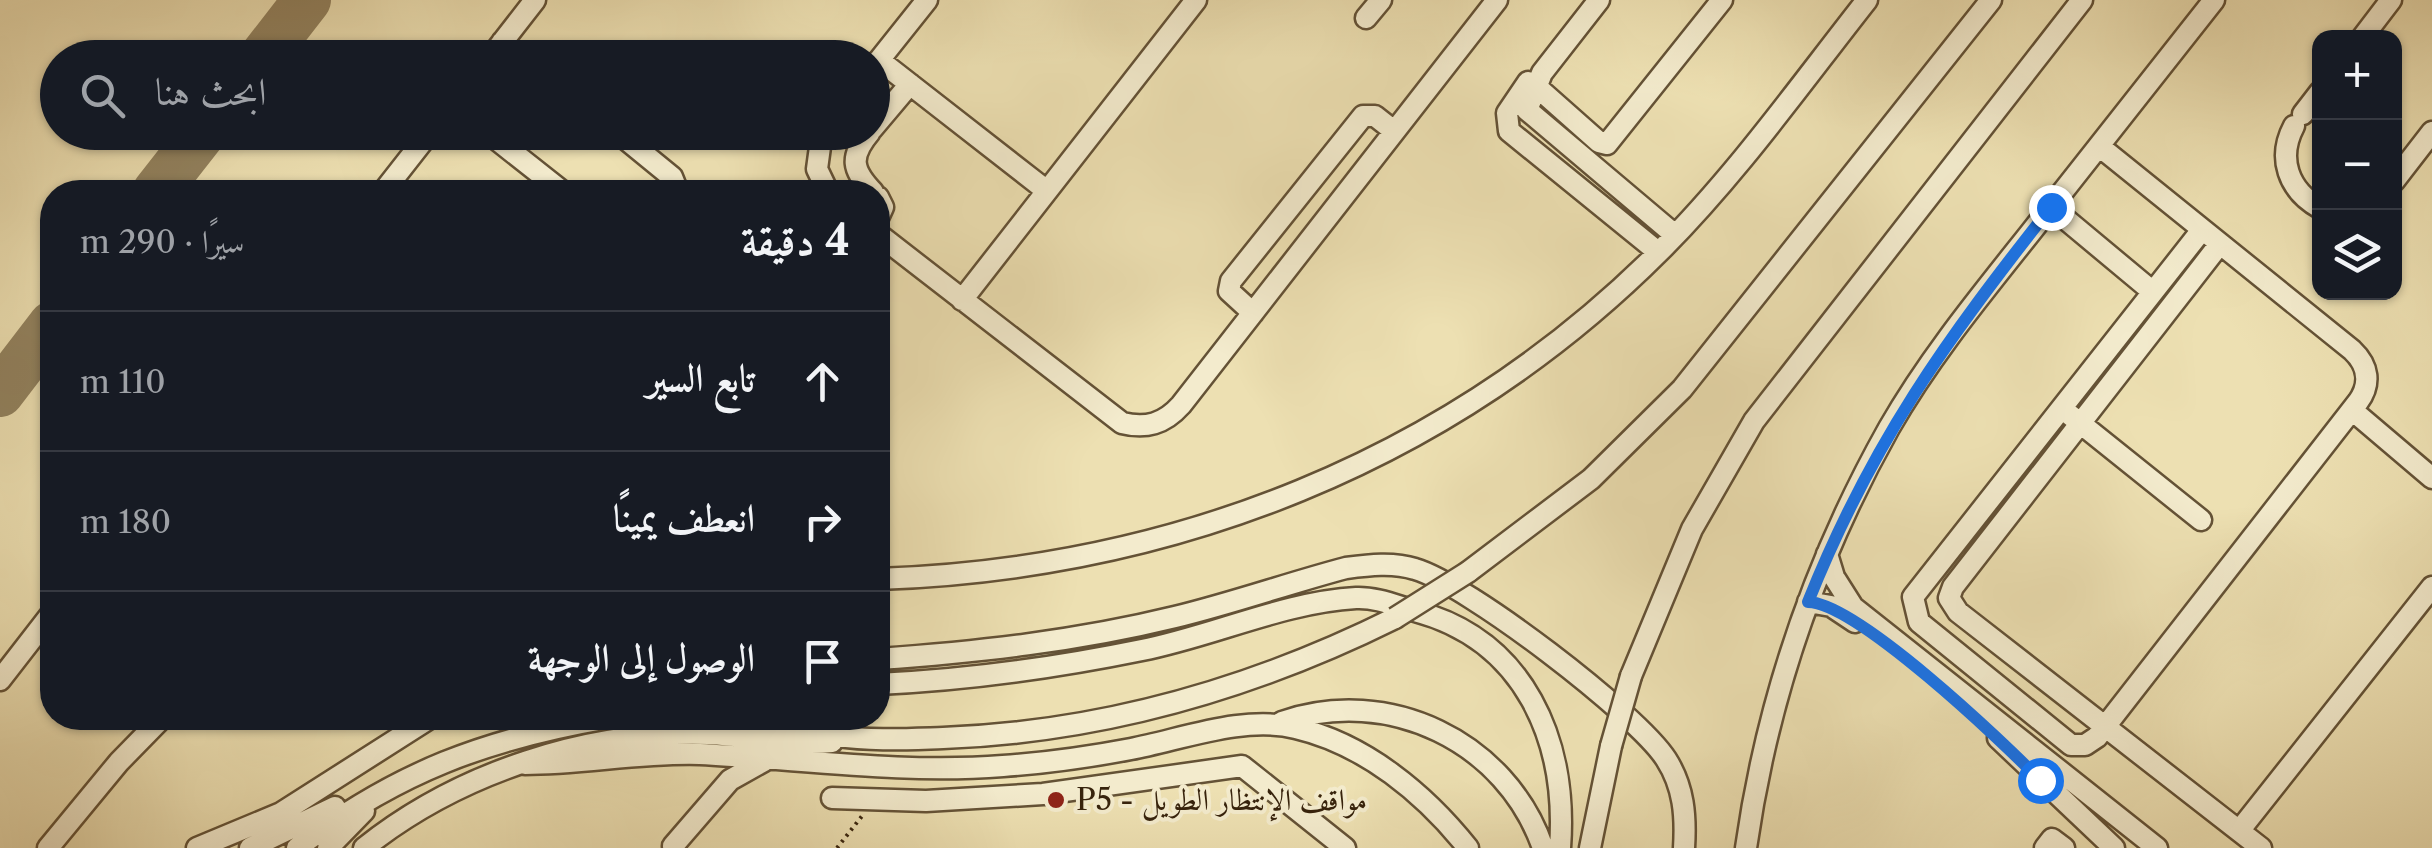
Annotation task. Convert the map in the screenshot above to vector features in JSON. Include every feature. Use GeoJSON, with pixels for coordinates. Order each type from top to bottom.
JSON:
{"type":"FeatureCollection","features":[{"type":"Feature","properties":{"kind":"street"},"geometry":{"type":"LineString","coordinates":[[504,40],[535,0]]}},
{"type":"Feature","properties":{"kind":"street"},"geometry":{"type":"LineString","coordinates":[[890,46],[927,0]]}},
{"type":"Feature","properties":{"kind":"street"},"geometry":{"type":"LineString","coordinates":[[962,300],[1196,0]]}},
{"type":"Feature","properties":{"kind":"street"},"geometry":{"type":"LineString","coordinates":[[1366,18],[1381,0]]}},
{"type":"Feature","properties":{"kind":"street"},"geometry":{"type":"LineString","coordinates":[[1599,0],[1526,105],[1529,114],[1675,235]]}},
{"type":"Feature","properties":{"kind":"street"},"geometry":{"type":"LineString","coordinates":[[1658,252],[1509,131],[1510,108],[1532,78],[1540,80],[1600,142],[1607,144],[1722,0]]}},
{"type":"Feature","properties":{"kind":"street"},"geometry":{"type":"LineString","coordinates":[[890,578],[976,574],[1077,560],[1177,536],[1274,502],[1387,450],[1483,394],[1572,329],[1675,235],[1730,174],[1867,0]]}},
{"type":"Feature","properties":{"kind":"street"},"geometry":{"type":"LineString","coordinates":[[364,848],[385,839],[448,793],[588,746],[710,734],[796,744],[854,738],[995,735],[1133,714],[1282,670],[1396,618],[1468,572],[1591,479],[1682,389],[1991,0]]}},
{"type":"Feature","properties":{"kind":"street"},"geometry":{"type":"LineString","coordinates":[[1590,848],[1611,746],[1631,676],[1692,529],[1754,421],[2082,0]]}},
{"type":"Feature","properties":{"kind":"street"},"geometry":{"type":"LineString","coordinates":[[1746,848],[1773,712],[1808,602],[1862,477],[1922,375],[2214,0]]}},
{"type":"Feature","properties":{"kind":"street"},"geometry":{"type":"LineString","coordinates":[[2368,30],[2391,0]]}},
{"type":"Feature","properties":{"kind":"street"},"geometry":{"type":"LineString","coordinates":[[890,243],[1122,423],[1135,426],[1172,415],[1394,131],[1487,4]]}},
{"type":"Feature","properties":{"kind":"street"},"geometry":{"type":"LineString","coordinates":[[890,72],[1047,191]]}},
{"type":"Feature","properties":{"kind":"street"},"geometry":{"type":"LineString","coordinates":[[890,106],[910,84]]}},
{"type":"Feature","properties":{"kind":"street"},"geometry":{"type":"LineString","coordinates":[[2312,102],[2298,120],[2285,155],[2295,188],[2312,202]]}},
{"type":"Feature","properties":{"kind":"street"},"geometry":{"type":"LineString","coordinates":[[1253,313],[1229,291],[1231,280],[1363,116],[1375,116],[1394,131]]}},
{"type":"Feature","properties":{"kind":"street"},"geometry":{"type":"LineString","coordinates":[[2402,171],[2432,132]]}},
{"type":"Feature","properties":{"kind":"street"},"geometry":{"type":"LineString","coordinates":[[2099,146],[2358,356],[2367,379],[2352,410],[2106,727],[2085,745],[2066,742],[1924,626],[1913,610],[1917,590],[2201,231]]}},
{"type":"Feature","properties":{"kind":"street"},"geometry":{"type":"LineString","coordinates":[[392,180],[416,150]]}},
{"type":"Feature","properties":{"kind":"street"},"geometry":{"type":"LineString","coordinates":[[510,150],[548,180]]}},
{"type":"Feature","properties":{"kind":"street"},"geometry":{"type":"LineString","coordinates":[[638,150],[673,180]]}},
{"type":"Feature","properties":{"kind":"street"},"geometry":{"type":"LineString","coordinates":[[820,150],[817,169],[822,180]]}},
{"type":"Feature","properties":{"kind":"street"},"geometry":{"type":"LineString","coordinates":[[856,150],[854,168],[863,180]]}},
{"type":"Feature","properties":{"kind":"street"},"geometry":{"type":"LineString","coordinates":[[2051,207],[2153,292]]}},
{"type":"Feature","properties":{"kind":"street"},"geometry":{"type":"LineString","coordinates":[[2219,245],[1952,586],[1949,598],[1955,610],[2261,848]]}},
{"type":"Feature","properties":{"kind":"street"},"geometry":{"type":"LineString","coordinates":[[2061,408],[2201,520]]}},
{"type":"Feature","properties":{"kind":"street"},"geometry":{"type":"LineString","coordinates":[[2352,410],[2432,478]]}},
{"type":"Feature","properties":{"kind":"street"},"geometry":{"type":"LineString","coordinates":[[1827,554],[1834,577],[1854,607],[2157,848]]}},
{"type":"Feature","properties":{"kind":"street"},"geometry":{"type":"LineString","coordinates":[[890,658],[1008,648],[1093,634],[1190,613],[1346,568],[1390,565],[1418,570],[1494,610],[1660,751],[1683,800],[1684,848]]}},
{"type":"Feature","properties":{"kind":"street"},"geometry":{"type":"LineString","coordinates":[[2238,830],[2432,587]]}},
{"type":"Feature","properties":{"kind":"street"},"geometry":{"type":"LineString","coordinates":[[890,683],[1066,664],[1160,646],[1322,603],[1375,600],[1455,622],[1486,642],[1512,668],[1535,708],[1554,760],[1561,810],[1560,848]]}},
{"type":"Feature","properties":{"kind":"street"},"geometry":{"type":"LineString","coordinates":[[1808,602],[1844,613],[1959,704],[2114,848]]}},
{"type":"Feature","properties":{"kind":"street"},"geometry":{"type":"LineString","coordinates":[[0,680],[40,628]]}},
{"type":"Feature","properties":{"kind":"street"},"geometry":{"type":"LineString","coordinates":[[525,764],[674,754],[904,770],[972,768],[1065,760],[1186,735],[1274,725],[1321,712],[1370,710],[1440,730],[1499,774],[1528,814],[1543,848]]}},
{"type":"Feature","properties":{"kind":"street"},"geometry":{"type":"LineString","coordinates":[[1274,725],[1311,732],[1368,758],[1426,802],[1468,848]]}},
{"type":"Feature","properties":{"kind":"street"},"geometry":{"type":"LineString","coordinates":[[48,848],[150,730]]}},
{"type":"Feature","properties":{"kind":"street"},"geometry":{"type":"LineString","coordinates":[[197,848],[281,813],[411,730]]}},
{"type":"Feature","properties":{"kind":"street"},"geometry":{"type":"LineString","coordinates":[[250,848],[322,815],[424,757],[502,730]]}},
{"type":"Feature","properties":{"kind":"street"},"geometry":{"type":"LineString","coordinates":[[297,848],[390,784],[478,748],[557,730]]}},
{"type":"Feature","properties":{"kind":"street"},"geometry":{"type":"LineString","coordinates":[[817,730],[854,738]]}},
{"type":"Feature","properties":{"kind":"street"},"geometry":{"type":"LineString","coordinates":[[674,846],[730,780],[764,761]]}},
{"type":"Feature","properties":{"kind":"street"},"geometry":{"type":"LineString","coordinates":[[832,798],[1043,794],[1242,766],[1319,840],[1346,848]]}},
{"type":"Feature","properties":{"kind":"street"},"geometry":{"type":"LineString","coordinates":[[328,848],[390,784]]}},
{"type":"Feature","properties":{"kind":"path"},"geometry":{"type":"LineString","coordinates":[[838,848],[874,800]]}},
{"type":"Feature","properties":{"kind":"taxiway"},"geometry":{"type":"LineString","coordinates":[[276,40],[307,0]]}},
{"type":"Feature","properties":{"kind":"taxiway"},"geometry":{"type":"LineString","coordinates":[[165,180],[189,150]]}},
{"type":"Feature","properties":{"kind":"taxiway"},"geometry":{"type":"LineString","coordinates":[[0,393],[40,341]]}},
{"type":"Feature","properties":{"kind":"place","name":"P5 - مواقف الإنتظار الطويل"},"geometry":{"type":"Point","coordinates":[1056,800]}},
{"type":"Feature","properties":{"kind":"route"},"geometry":{"type":"LineString","coordinates":[[2040,780],[1973,716],[1844,613],[1808,602],[1837,530],[1891,425],[1956,326],[2051,207]]}}]}
